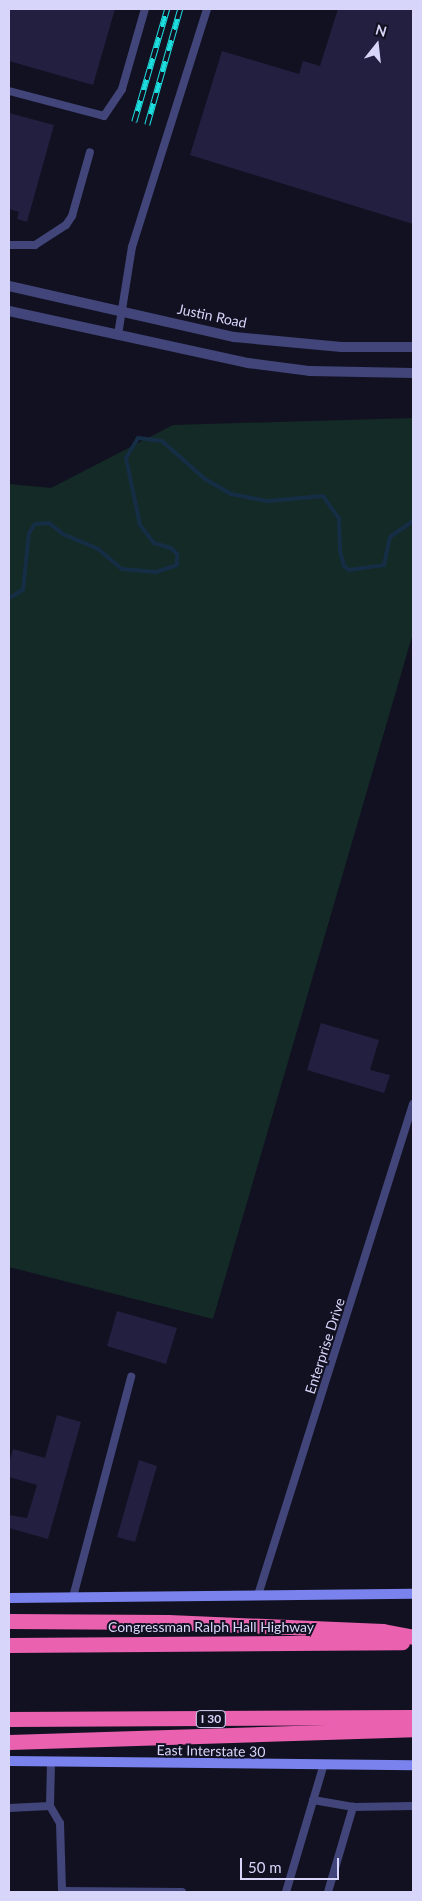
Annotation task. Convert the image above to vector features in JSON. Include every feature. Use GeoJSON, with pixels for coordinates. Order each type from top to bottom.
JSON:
{"type":"FeatureCollection","features":[{"type":"Feature","properties":{"kind":"highway"},"geometry":{"type":"LineString","coordinates":[[9,1622],[168,1622],[383,1631],[413,1637]]}},
{"type":"Feature","properties":{"kind":"highway","name":"Congressman Ralph Hall Highway"},"geometry":{"type":"LineString","coordinates":[[9,1645],[413,1642]]}},
{"type":"Feature","properties":{"kind":"highway","name":"I 30"},"geometry":{"type":"LineString","coordinates":[[9,1719],[413,1717]]}},
{"type":"Feature","properties":{"kind":"highway"},"geometry":{"type":"LineString","coordinates":[[9,1742],[413,1729]]}},
{"type":"Feature","properties":{"kind":"main road"},"geometry":{"type":"LineString","coordinates":[[9,1598],[413,1594]]}},
{"type":"Feature","properties":{"kind":"main road","name":"East Interstate 30"},"geometry":{"type":"LineString","coordinates":[[9,1761],[323,1767],[413,1765]]}},
{"type":"Feature","properties":{"kind":"street","name":"Justin Road"},"geometry":{"type":"LineString","coordinates":[[9,286],[124,310],[234,337],[342,347],[413,347]]}},
{"type":"Feature","properties":{"kind":"street"},"geometry":{"type":"LineString","coordinates":[[9,311],[248,363],[310,371],[413,373]]}},
{"type":"Feature","properties":{"kind":"lane"},"geometry":{"type":"LineString","coordinates":[[9,91],[104,116],[122,89],[145,9]]}},
{"type":"Feature","properties":{"kind":"lane"},"geometry":{"type":"LineString","coordinates":[[118,335],[124,310],[132,247],[207,9]]}},
{"type":"Feature","properties":{"kind":"lane"},"geometry":{"type":"LineString","coordinates":[[9,245],[35,245],[66,225],[72,216],[90,152]]}},
{"type":"Feature","properties":{"kind":"lane","name":"Enterprise Drive"},"geometry":{"type":"LineString","coordinates":[[258,1595],[413,1104]]}},
{"type":"Feature","properties":{"kind":"lane"},"geometry":{"type":"LineString","coordinates":[[73,1597],[131,1377]]}},
{"type":"Feature","properties":{"kind":"lane"},"geometry":{"type":"LineString","coordinates":[[51,1762],[50,1806],[60,1823],[62,1891],[182,1892]]}},
{"type":"Feature","properties":{"kind":"lane"},"geometry":{"type":"LineString","coordinates":[[286,1892],[323,1767]]}},
{"type":"Feature","properties":{"kind":"lane"},"geometry":{"type":"LineString","coordinates":[[313,1800],[353,1807],[413,1806]]}},
{"type":"Feature","properties":{"kind":"lane"},"geometry":{"type":"LineString","coordinates":[[9,1808],[50,1806]]}},
{"type":"Feature","properties":{"kind":"lane"},"geometry":{"type":"LineString","coordinates":[[328,1892],[353,1807]]}},
{"type":"Feature","properties":{"kind":"green space"},"geometry":{"type":"Polygon","coordinates":[[[413,418],[413,633],[213,1319],[9,1267],[9,484],[51,488],[173,425],[413,418]]]}},
{"type":"Feature","properties":{"kind":"building"},"geometry":{"type":"Polygon","coordinates":[[[9,9],[115,9],[93,85],[9,61],[9,9]]]}},
{"type":"Feature","properties":{"kind":"building"},"geometry":{"type":"Polygon","coordinates":[[[338,9],[413,9],[413,224],[190,155],[222,51],[299,74],[303,61],[320,66],[338,9]]]}},
{"type":"Feature","properties":{"kind":"building"},"geometry":{"type":"Polygon","coordinates":[[[9,113],[54,125],[27,222],[17,219],[19,212],[9,209],[9,113]]]}},
{"type":"Feature","properties":{"kind":"building"},"geometry":{"type":"Polygon","coordinates":[[[321,1023],[379,1040],[370,1070],[390,1075],[384,1093],[307,1070],[321,1023]]]}},
{"type":"Feature","properties":{"kind":"building"},"geometry":{"type":"Polygon","coordinates":[[[117,1311],[177,1328],[166,1364],[107,1346],[117,1311]]]}},
{"type":"Feature","properties":{"kind":"building"},"geometry":{"type":"Polygon","coordinates":[[[57,1415],[81,1422],[48,1539],[9,1528],[9,1515],[27,1518],[37,1485],[9,1477],[9,1463],[13,1449],[45,1458],[57,1415]]]}},
{"type":"Feature","properties":{"kind":"building"},"geometry":{"type":"Polygon","coordinates":[[[139,1460],[157,1466],[135,1542],[117,1537],[139,1460]]]}},
{"type":"Feature","properties":{"kind":"waterway"},"geometry":{"type":"LineString","coordinates":[[9,598],[23,590],[29,533],[35,524],[49,523],[63,534],[98,549],[122,569],[156,572],[177,565],[177,554],[171,548],[154,543],[140,525],[126,458],[138,438],[162,441],[205,479],[231,494],[268,501],[323,496],[339,519],[340,551],[344,566],[349,570],[384,565],[390,537],[413,521]]}},
{"type":"Feature","properties":{"kind":"railway"},"geometry":{"type":"LineString","coordinates":[[134,122],[167,9]]}},
{"type":"Feature","properties":{"kind":"railway"},"geometry":{"type":"LineString","coordinates":[[147,125],[180,9]]}}]}
